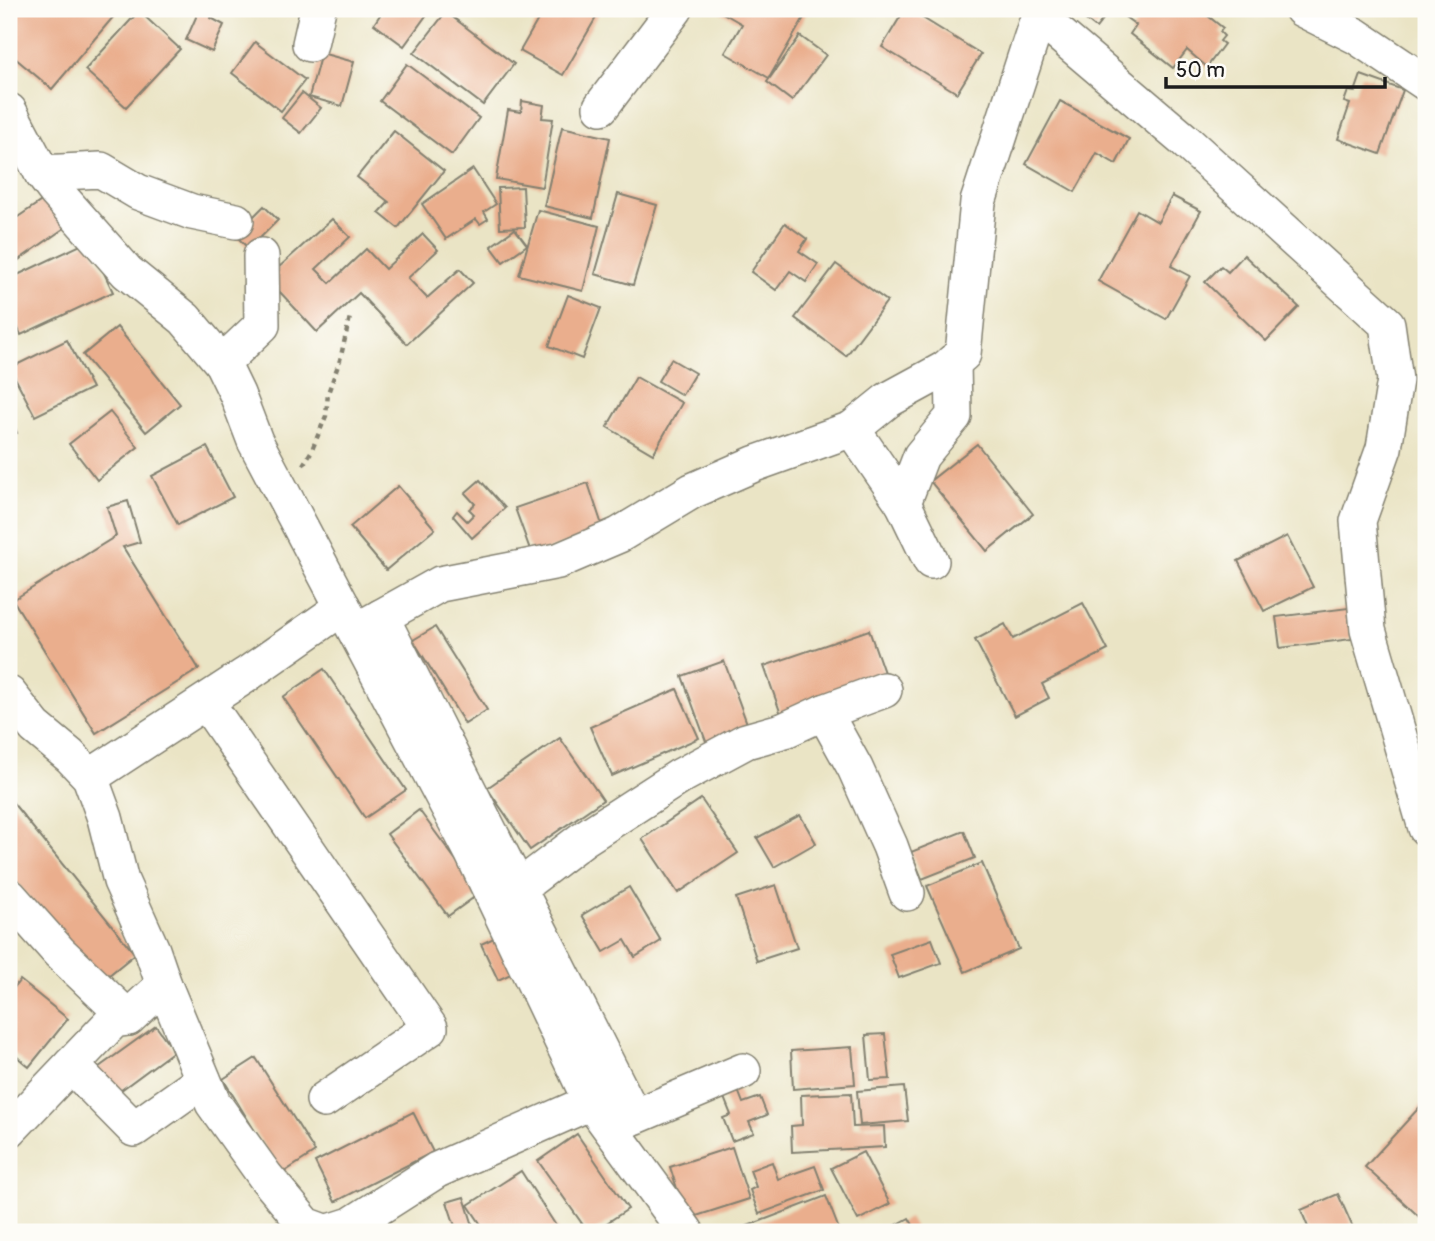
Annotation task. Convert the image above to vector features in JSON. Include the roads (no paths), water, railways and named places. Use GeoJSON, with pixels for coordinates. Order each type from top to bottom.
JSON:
{"type":"FeatureCollection","features":[{"type":"Feature","properties":{"kind":"street"},"geometry":{"type":"LineString","coordinates":[[310,44],[318,9]]}},
{"type":"Feature","properties":{"kind":"street"},"geometry":{"type":"LineString","coordinates":[[601,107],[675,9]]}},
{"type":"Feature","properties":{"kind":"street"},"geometry":{"type":"LineString","coordinates":[[1303,9],[1356,36],[1426,83]]}},
{"type":"Feature","properties":{"kind":"street"},"geometry":{"type":"LineString","coordinates":[[90,777],[206,702],[360,619],[440,584],[558,561],[619,535],[692,491],[716,480],[852,429],[888,400],[945,369],[963,354],[978,202],[1040,13],[1184,139],[1387,324],[1395,380],[1384,448],[1358,521],[1368,630],[1426,828]]}},
{"type":"Feature","properties":{"kind":"street"},"geometry":{"type":"LineString","coordinates":[[9,111],[42,173],[57,193],[127,272],[185,320],[222,363],[255,441],[284,496],[360,619],[472,852],[507,896],[634,1116],[743,1071]]}},
{"type":"Feature","properties":{"kind":"street"},"geometry":{"type":"LineString","coordinates":[[42,173],[101,170],[138,192],[192,212],[236,221]]}},
{"type":"Feature","properties":{"kind":"street"},"geometry":{"type":"LineString","coordinates":[[222,363],[262,325],[261,256]]}},
{"type":"Feature","properties":{"kind":"street"},"geometry":{"type":"LineString","coordinates":[[902,503],[921,456],[954,416],[953,362]]}},
{"type":"Feature","properties":{"kind":"street"},"geometry":{"type":"LineString","coordinates":[[852,429],[902,503],[931,561]]}},
{"type":"Feature","properties":{"kind":"street"},"geometry":{"type":"LineString","coordinates":[[507,896],[583,839],[679,777],[746,741],[785,730],[884,690]]}},
{"type":"Feature","properties":{"kind":"street"},"geometry":{"type":"LineString","coordinates":[[9,694],[35,727],[90,777],[105,818],[121,881],[152,950],[213,1103],[265,1176],[306,1225],[327,1232],[351,1225],[437,1170],[591,1102]]}},
{"type":"Feature","properties":{"kind":"street"},"geometry":{"type":"LineString","coordinates":[[206,702],[430,1028],[324,1100]]}},
{"type":"Feature","properties":{"kind":"street"},"geometry":{"type":"LineString","coordinates":[[824,712],[855,768],[890,846],[907,893]]}},
{"type":"Feature","properties":{"kind":"street"},"geometry":{"type":"LineString","coordinates":[[9,896],[59,952],[128,1018]]}},
{"type":"Feature","properties":{"kind":"street"},"geometry":{"type":"LineString","coordinates":[[507,896],[591,1102],[686,1232]]}},
{"type":"Feature","properties":{"kind":"street"},"geometry":{"type":"LineString","coordinates":[[9,1130],[114,1020],[128,1018],[164,985]]}},
{"type":"Feature","properties":{"kind":"street"},"geometry":{"type":"LineString","coordinates":[[71,1065],[134,1129],[203,1080]]}}]}
